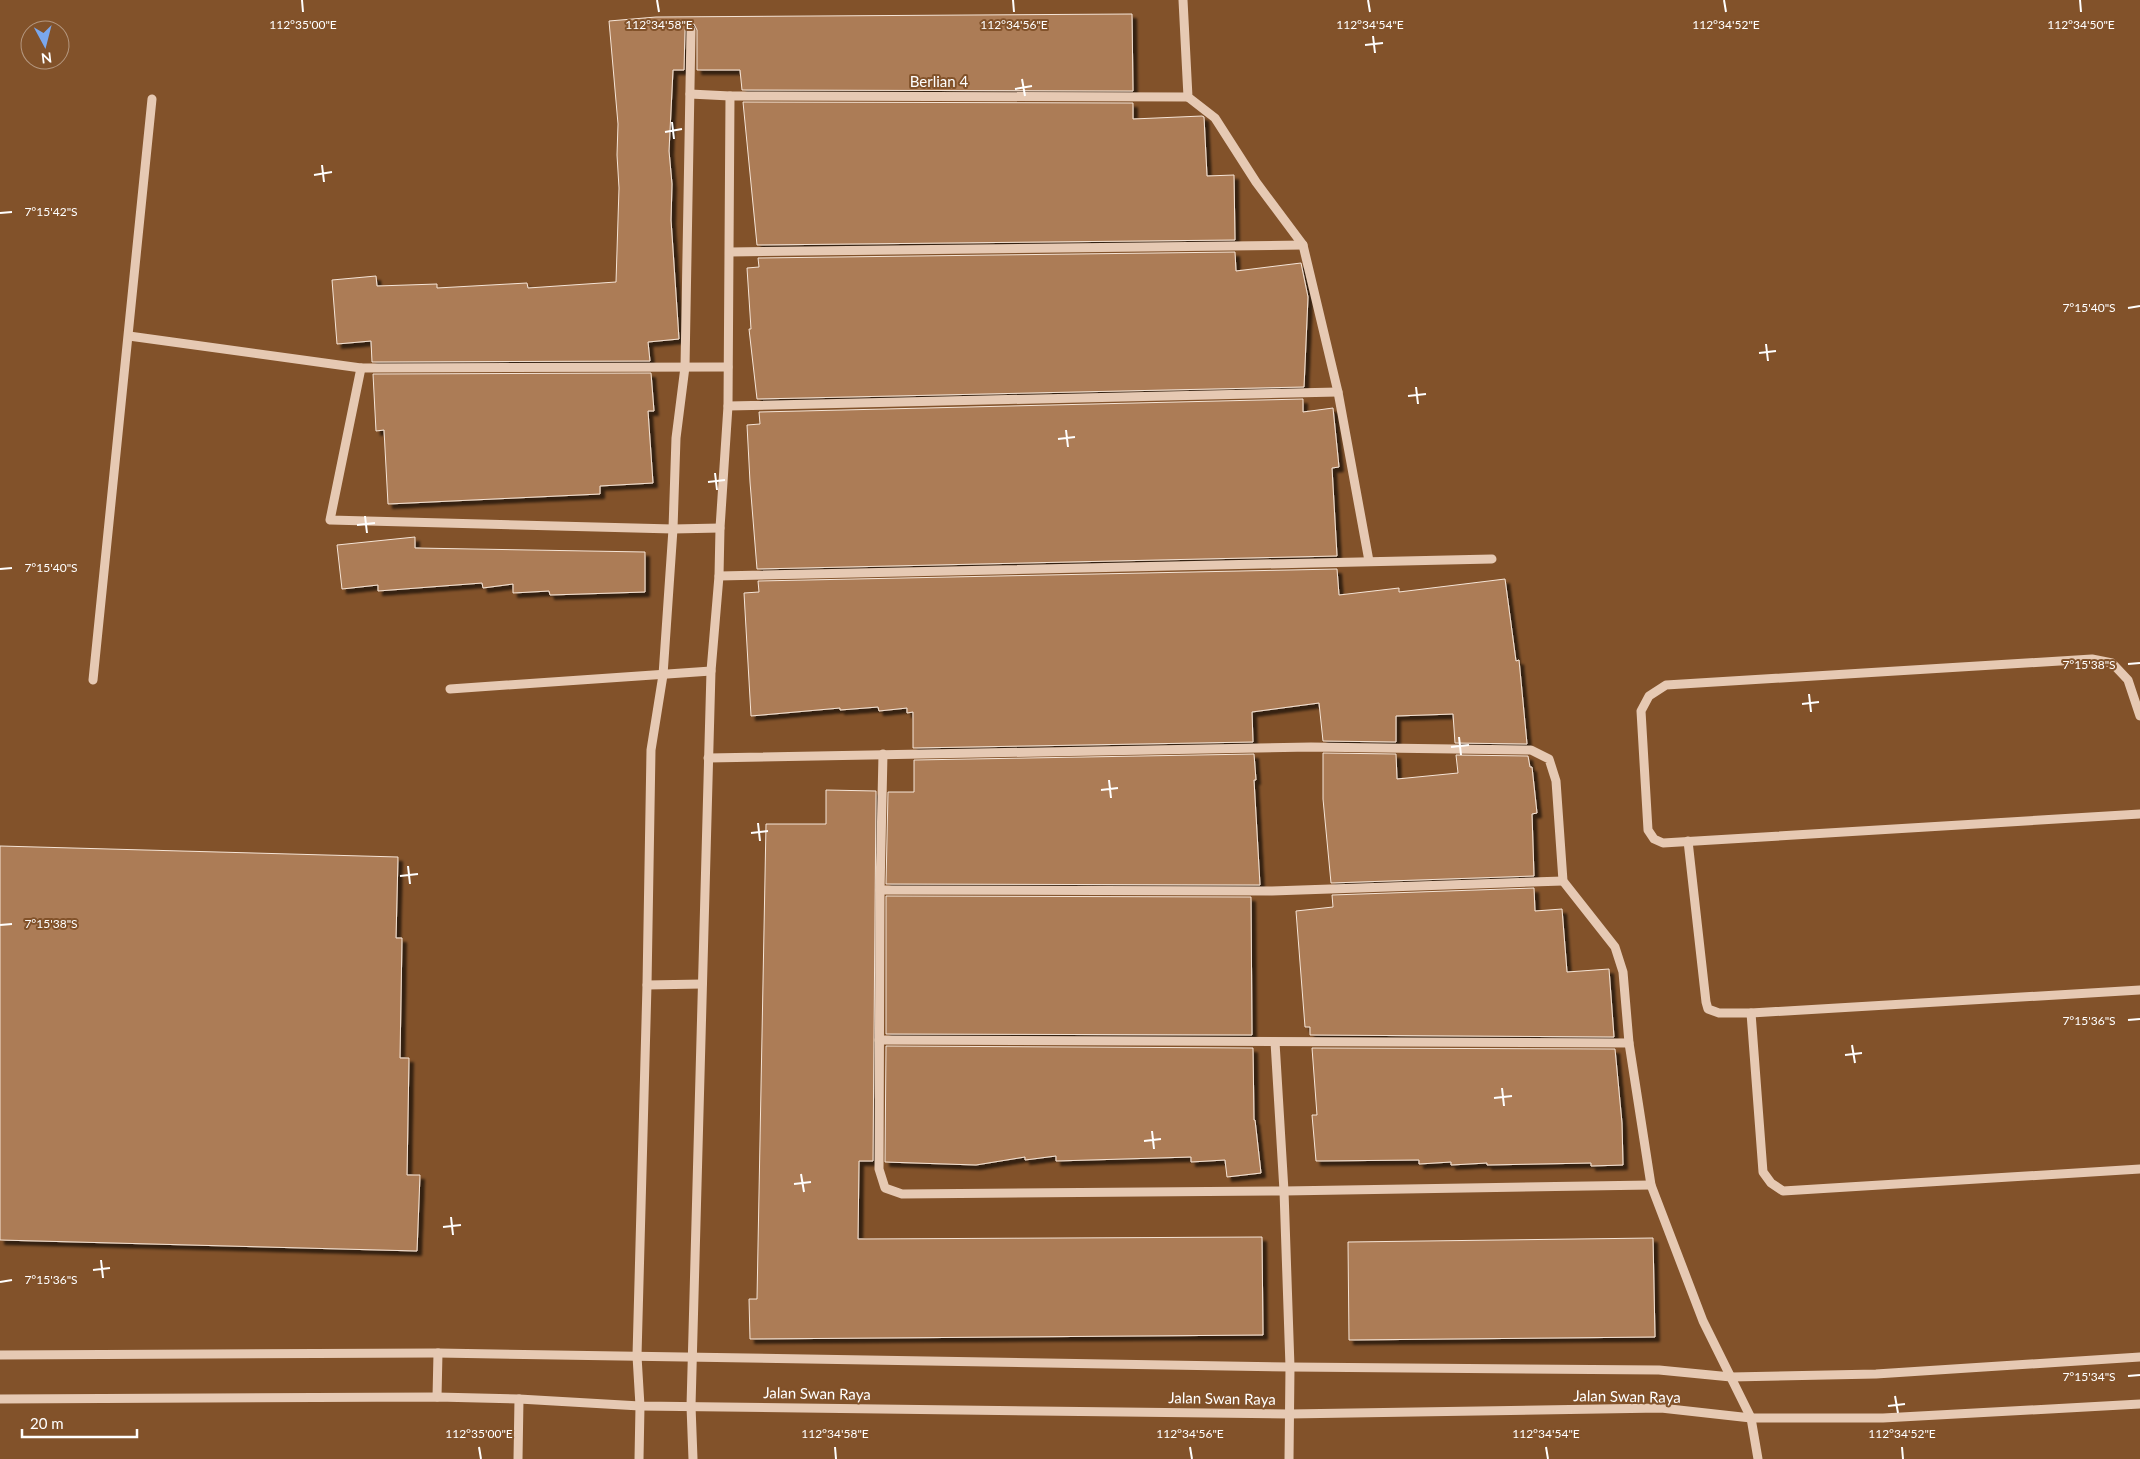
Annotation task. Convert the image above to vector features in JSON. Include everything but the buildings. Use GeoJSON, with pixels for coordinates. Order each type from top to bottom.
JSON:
{"type":"FeatureCollection","features":[{"type":"Feature","properties":{"kind":"street"},"geometry":{"type":"LineString","coordinates":[[1183,0],[1188,96],[1215,118],[1256,182],[1303,245],[1338,392],[1369,561]]}},
{"type":"Feature","properties":{"kind":"street"},"geometry":{"type":"LineString","coordinates":[[639,1459],[640,1406],[637,1356],[648,985],[651,750],[662,675],[673,529],[676,438],[685,367],[691,30]]}},
{"type":"Feature","properties":{"kind":"street","name":"Berlian 4"},"geometry":{"type":"LineString","coordinates":[[690,94],[730,96],[1188,96]]}},
{"type":"Feature","properties":{"kind":"street"},"geometry":{"type":"LineString","coordinates":[[693,1459],[693,1357],[708,758],[711,671],[719,576],[720,528],[728,406],[730,96]]}},
{"type":"Feature","properties":{"kind":"street"},"geometry":{"type":"LineString","coordinates":[[93,680],[152,99]]}},
{"type":"Feature","properties":{"kind":"street"},"geometry":{"type":"LineString","coordinates":[[730,252],[1303,245]]}},
{"type":"Feature","properties":{"kind":"street"},"geometry":{"type":"LineString","coordinates":[[129,336],[361,368],[728,366]]}},
{"type":"Feature","properties":{"kind":"street"},"geometry":{"type":"LineString","coordinates":[[361,368],[330,520],[673,529],[720,528]]}},
{"type":"Feature","properties":{"kind":"street"},"geometry":{"type":"LineString","coordinates":[[728,406],[1338,392]]}},
{"type":"Feature","properties":{"kind":"street"},"geometry":{"type":"LineString","coordinates":[[719,576],[1492,559]]}},
{"type":"Feature","properties":{"kind":"street"},"geometry":{"type":"LineString","coordinates":[[2140,716],[2128,680],[2112,663],[2092,659],[1666,685],[1649,696],[1641,712],[1648,830],[1654,839],[1662,843],[2140,814]]}},
{"type":"Feature","properties":{"kind":"street"},"geometry":{"type":"LineString","coordinates":[[450,689],[711,671]]}},
{"type":"Feature","properties":{"kind":"street"},"geometry":{"type":"LineString","coordinates":[[708,758],[1311,747],[1531,750],[1548,759],[1556,781],[1564,881],[1614,947],[1623,972],[1630,1043],[1651,1184],[1703,1321],[1751,1418],[1758,1459]]}},
{"type":"Feature","properties":{"kind":"street"},"geometry":{"type":"LineString","coordinates":[[883,754],[880,890],[879,1168],[885,1188],[902,1194],[1284,1191],[1651,1184]]}},
{"type":"Feature","properties":{"kind":"street"},"geometry":{"type":"LineString","coordinates":[[1688,841],[1706,1002],[1708,1009],[1719,1014],[2140,990]]}},
{"type":"Feature","properties":{"kind":"street"},"geometry":{"type":"LineString","coordinates":[[880,890],[1272,891],[1564,881]]}},
{"type":"Feature","properties":{"kind":"street"},"geometry":{"type":"LineString","coordinates":[[648,985],[702,984]]}},
{"type":"Feature","properties":{"kind":"street"},"geometry":{"type":"LineString","coordinates":[[1751,1013],[1763,1172],[1771,1183],[1783,1191],[2140,1169]]}},
{"type":"Feature","properties":{"kind":"street"},"geometry":{"type":"LineString","coordinates":[[879,1040],[1630,1043]]}},
{"type":"Feature","properties":{"kind":"street"},"geometry":{"type":"LineString","coordinates":[[1275,1042],[1284,1191],[1290,1367],[1290,1459]]}},
{"type":"Feature","properties":{"kind":"street"},"geometry":{"type":"LineString","coordinates":[[437,1397],[438,1353]]}},
{"type":"Feature","properties":{"kind":"street","name":"Jalan Swan Raya"},"geometry":{"type":"LineString","coordinates":[[0,1355],[438,1353],[1290,1367],[1659,1370],[1731,1377],[1876,1374],[2140,1356]]}},
{"type":"Feature","properties":{"kind":"street","name":"Jalan Swan Raya"},"geometry":{"type":"LineString","coordinates":[[0,1399],[437,1397],[519,1399],[640,1406],[1289,1414],[1662,1408],[1751,1418],[1884,1418],[2140,1404]]}},
{"type":"Feature","properties":{"kind":"street"},"geometry":{"type":"LineString","coordinates":[[518,1459],[519,1399]]}}]}
